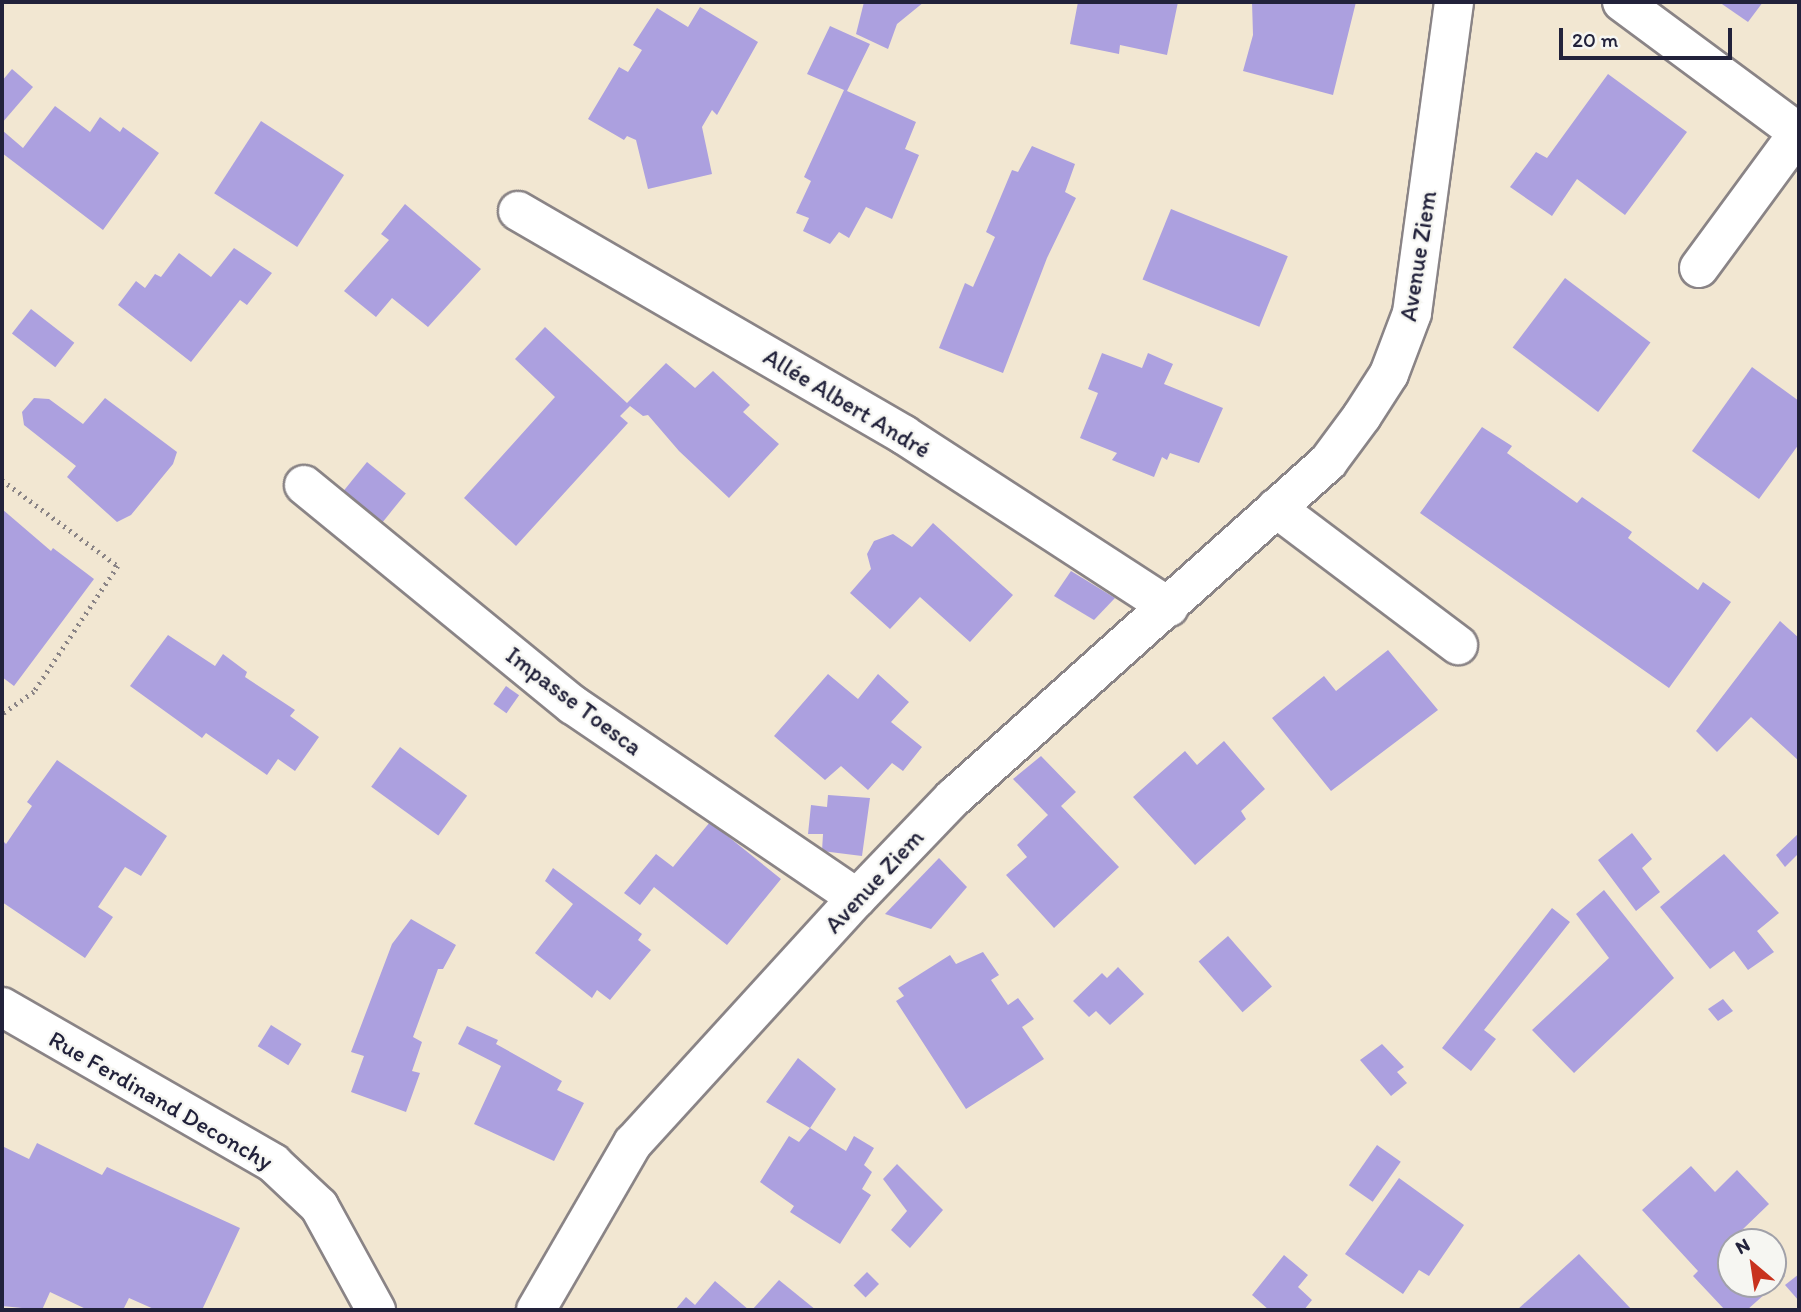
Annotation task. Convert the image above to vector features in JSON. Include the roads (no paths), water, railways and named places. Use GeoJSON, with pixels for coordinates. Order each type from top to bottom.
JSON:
{"type":"FeatureCollection","features":[{"type":"Feature","properties":{"kind":"street","name":"Avenue Ziem"},"geometry":{"type":"LineString","coordinates":[[536,1310],[633,1143],[857,898],[953,798],[1169,607],[1328,461],[1362,416],[1389,374],[1412,313],[1454,2]]}},
{"type":"Feature","properties":{"kind":"street"},"geometry":{"type":"LineString","coordinates":[[1622,2],[1799,133],[1699,268]]}},
{"type":"Feature","properties":{"kind":"street","name":"Allée Albert André"},"geometry":{"type":"LineString","coordinates":[[518,211],[904,435],[1169,607]]}},
{"type":"Feature","properties":{"kind":"street","name":"Impasse Toesca"},"geometry":{"type":"LineString","coordinates":[[304,485],[573,705],[857,898]]}},
{"type":"Feature","properties":{"kind":"street"},"geometry":{"type":"LineString","coordinates":[[1276,508],[1458,645]]}},
{"type":"Feature","properties":{"kind":"street","name":"Rue Ferdinand Deconchy"},"geometry":{"type":"LineString","coordinates":[[2,1007],[273,1163],[320,1206],[376,1310]]}}]}
